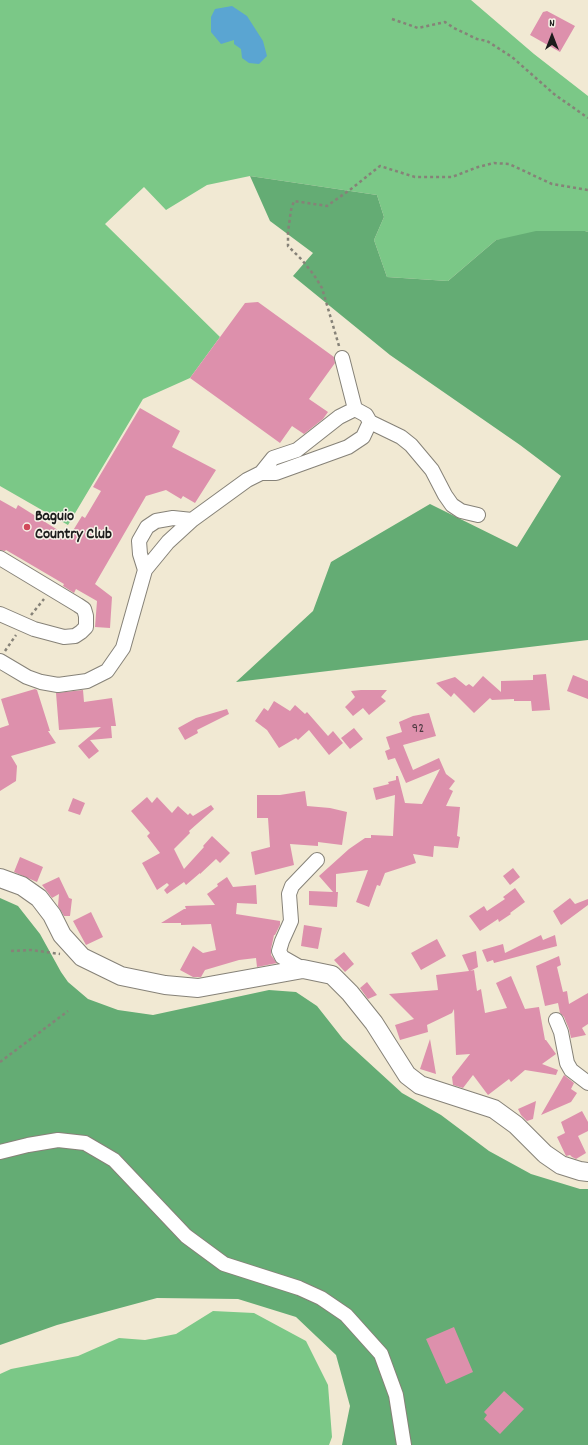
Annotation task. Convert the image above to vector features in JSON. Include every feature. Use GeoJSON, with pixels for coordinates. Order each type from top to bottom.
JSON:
{"type":"FeatureCollection","features":[{"type":"Feature","properties":{"kind":"main road"},"geometry":{"type":"LineString","coordinates":[[0,878],[22,886],[39,898],[52,915],[62,935],[82,957],[121,976],[166,985],[198,988],[303,969],[332,975],[350,993],[374,1022],[407,1075],[420,1085],[494,1109],[516,1125],[545,1154],[562,1165],[588,1172]]}},
{"type":"Feature","properties":{"kind":"street"},"geometry":{"type":"LineString","coordinates":[[342,358],[355,409],[366,415],[370,422],[401,437],[411,445],[432,470],[445,496],[452,505],[461,511],[478,515]]}},
{"type":"Feature","properties":{"kind":"street"},"geometry":{"type":"LineString","coordinates":[[0,661],[27,677],[41,682],[58,685],[87,681],[107,671],[123,648],[145,570],[168,542],[192,520],[247,480],[261,473],[273,458],[297,450],[334,421],[355,409]]}},
{"type":"Feature","properties":{"kind":"street"},"geometry":{"type":"LineString","coordinates":[[261,473],[276,473],[348,447],[363,437],[370,422]]}},
{"type":"Feature","properties":{"kind":"street"},"geometry":{"type":"LineString","coordinates":[[145,570],[140,554],[139,541],[146,527],[156,521],[173,518],[192,520]]}},
{"type":"Feature","properties":{"kind":"street"},"geometry":{"type":"LineString","coordinates":[[0,558],[84,609],[86,616],[86,627],[74,636],[64,637],[34,628],[0,614]]}},
{"type":"Feature","properties":{"kind":"street"},"geometry":{"type":"LineString","coordinates":[[303,969],[282,957],[279,951],[291,921],[289,894],[292,886],[318,860]]}},
{"type":"Feature","properties":{"kind":"street"},"geometry":{"type":"LineString","coordinates":[[556,1020],[561,1032],[567,1063],[571,1070],[588,1083]]}},
{"type":"Feature","properties":{"kind":"street"},"geometry":{"type":"LineString","coordinates":[[0,1152],[58,1140],[85,1143],[114,1160],[186,1236],[224,1264],[299,1288],[321,1298],[346,1315],[381,1354],[396,1395],[404,1445]]}},
{"type":"Feature","properties":{"kind":"path"},"geometry":{"type":"LineString","coordinates":[[392,19],[418,28],[445,22],[477,39],[487,41],[512,57],[554,94],[588,118]]}},
{"type":"Feature","properties":{"kind":"path"},"geometry":{"type":"LineString","coordinates":[[342,358],[322,288],[310,270],[288,246],[288,232],[294,200],[327,206],[380,166],[415,177],[452,177],[478,167],[494,163],[509,164],[552,184],[588,190]]}},
{"type":"Feature","properties":{"kind":"path"},"geometry":{"type":"LineString","coordinates":[[11,951],[31,950],[82,957]]}},
{"type":"Feature","properties":{"kind":"path"},"geometry":{"type":"LineString","coordinates":[[0,1062],[68,1010]]}},
{"type":"Feature","properties":{"kind":"green space"},"geometry":{"type":"Polygon","coordinates":[[[0,0],[471,0],[534,54],[588,96],[588,232],[585,231],[496,240],[448,281],[387,277],[374,240],[384,217],[377,195],[250,176],[207,185],[166,210],[144,187],[105,224],[220,337],[190,378],[143,399],[68,525],[0,486],[0,0]]]}},
{"type":"Feature","properties":{"kind":"green space"},"geometry":{"type":"Polygon","coordinates":[[[250,176],[377,195],[384,217],[374,240],[387,277],[448,281],[496,240],[536,231],[588,232],[588,640],[236,682],[313,611],[331,562],[430,504],[517,547],[561,476],[520,445],[390,355],[293,276],[313,253],[270,221],[250,176]]]}},
{"type":"Feature","properties":{"kind":"green space"},"geometry":{"type":"Polygon","coordinates":[[[0,898],[18,906],[40,934],[68,982],[88,999],[118,1010],[153,1015],[269,990],[296,992],[317,1006],[343,1039],[402,1093],[441,1115],[489,1151],[531,1174],[580,1189],[588,1189],[588,1445],[342,1445],[350,1406],[336,1355],[296,1317],[238,1299],[157,1298],[57,1325],[0,1345],[0,898]]]}},
{"type":"Feature","properties":{"kind":"green space"},"geometry":{"type":"Polygon","coordinates":[[[213,1311],[254,1313],[306,1341],[328,1385],[332,1437],[329,1445],[0,1445],[0,1374],[11,1369],[78,1356],[119,1338],[145,1340],[176,1334],[213,1311]]]}},
{"type":"Feature","properties":{"kind":"water"},"geometry":{"type":"Polygon","coordinates":[[[232,6],[247,16],[263,41],[267,56],[259,64],[249,63],[242,58],[241,49],[234,44],[234,40],[221,44],[211,32],[211,17],[215,9],[232,6]]]}},
{"type":"Feature","properties":{"kind":"building"},"geometry":{"type":"Polygon","coordinates":[[[547,11],[575,26],[560,52],[530,35],[543,12],[547,11]]]}},
{"type":"Feature","properties":{"kind":"building"},"geometry":{"type":"Polygon","coordinates":[[[258,302],[334,357],[335,363],[309,399],[328,412],[323,419],[304,434],[292,426],[280,443],[190,378],[245,303],[258,302]]]}},
{"type":"Feature","properties":{"kind":"building","name":"Baguio Country Club"},"geometry":{"type":"Polygon","coordinates":[[[140,408],[180,431],[172,447],[216,470],[195,503],[183,496],[181,499],[166,490],[146,496],[95,584],[112,597],[110,628],[95,627],[97,601],[76,589],[74,593],[63,586],[64,584],[6,550],[0,550],[0,500],[16,509],[18,505],[69,537],[82,516],[85,518],[101,491],[93,487],[140,408]]]}},
{"type":"Feature","properties":{"kind":"building"},"geometry":{"type":"Polygon","coordinates":[[[546,674],[550,710],[532,711],[531,701],[514,701],[514,699],[492,700],[490,698],[474,713],[454,693],[451,697],[436,683],[455,677],[466,686],[469,684],[473,687],[483,676],[501,692],[501,681],[533,680],[533,675],[546,674]]]}},
{"type":"Feature","properties":{"kind":"building"},"geometry":{"type":"Polygon","coordinates":[[[573,675],[588,681],[588,699],[567,691],[573,675]]]}},
{"type":"Feature","properties":{"kind":"building"},"geometry":{"type":"Polygon","coordinates":[[[35,689],[37,690],[50,731],[48,731],[56,743],[11,756],[17,766],[16,781],[0,791],[0,728],[9,725],[1,699],[35,689]]]}},
{"type":"Feature","properties":{"kind":"building"},"geometry":{"type":"Polygon","coordinates":[[[83,690],[84,702],[112,698],[116,726],[111,726],[112,738],[90,740],[99,751],[89,759],[78,746],[101,727],[59,730],[56,693],[83,690]]]}},
{"type":"Feature","properties":{"kind":"building"},"geometry":{"type":"Polygon","coordinates":[[[387,690],[381,697],[386,701],[369,715],[363,708],[353,716],[345,707],[355,697],[351,691],[387,690]]]}},
{"type":"Feature","properties":{"kind":"building"},"geometry":{"type":"Polygon","coordinates":[[[274,701],[290,711],[295,705],[305,714],[307,712],[328,736],[333,731],[343,743],[329,755],[309,730],[298,740],[296,738],[279,748],[267,730],[255,721],[264,708],[268,711],[274,701]]]}},
{"type":"Feature","properties":{"kind":"building"},"geometry":{"type":"Polygon","coordinates":[[[227,709],[229,714],[197,730],[198,733],[185,740],[178,728],[196,718],[227,709]]]}},
{"type":"Feature","properties":{"kind":"building"},"geometry":{"type":"Polygon","coordinates":[[[429,713],[436,736],[403,745],[413,770],[439,758],[446,774],[455,781],[449,789],[453,791],[446,806],[460,807],[457,836],[460,837],[458,848],[434,846],[433,857],[413,854],[416,863],[385,873],[380,886],[377,885],[369,907],[356,902],[368,870],[336,874],[336,892],[338,892],[337,907],[309,905],[309,891],[333,892],[319,876],[349,849],[365,838],[371,838],[371,835],[393,836],[395,795],[376,800],[373,788],[389,784],[388,782],[396,780],[396,776],[398,776],[405,803],[422,804],[440,769],[406,783],[395,758],[388,760],[385,751],[390,749],[386,737],[402,732],[399,722],[413,716],[429,713]]]}},
{"type":"Feature","properties":{"kind":"building"},"geometry":{"type":"Polygon","coordinates":[[[354,728],[363,739],[350,749],[341,738],[354,728]]]}},
{"type":"Feature","properties":{"kind":"building"},"geometry":{"type":"Polygon","coordinates":[[[305,791],[307,806],[330,808],[347,812],[342,845],[318,842],[318,846],[290,844],[294,865],[255,875],[251,852],[270,847],[268,818],[257,818],[257,795],[280,795],[305,791]]]}},
{"type":"Feature","properties":{"kind":"building"},"geometry":{"type":"Polygon","coordinates":[[[147,797],[152,803],[157,797],[172,813],[178,806],[188,815],[190,813],[193,816],[211,805],[214,809],[189,831],[190,833],[174,849],[184,869],[212,836],[230,853],[220,863],[216,859],[186,885],[184,882],[167,894],[164,890],[169,885],[167,883],[157,890],[142,863],[160,853],[147,836],[150,833],[131,811],[147,797]]]}},
{"type":"Feature","properties":{"kind":"building"},"geometry":{"type":"Polygon","coordinates":[[[73,798],[85,803],[80,815],[68,811],[73,798]]]}},
{"type":"Feature","properties":{"kind":"building"},"geometry":{"type":"Polygon","coordinates":[[[20,857],[43,867],[37,882],[14,872],[20,857]]]}},
{"type":"Feature","properties":{"kind":"building"},"geometry":{"type":"Polygon","coordinates":[[[513,868],[520,877],[510,885],[503,876],[513,868]]]}},
{"type":"Feature","properties":{"kind":"building"},"geometry":{"type":"Polygon","coordinates":[[[59,877],[69,898],[72,899],[70,916],[64,916],[58,906],[59,894],[52,898],[42,885],[59,877]]]}},
{"type":"Feature","properties":{"kind":"building"},"geometry":{"type":"Polygon","coordinates":[[[227,877],[233,887],[256,885],[257,904],[237,903],[236,914],[280,921],[280,925],[274,935],[271,949],[271,955],[277,963],[257,967],[256,958],[239,960],[205,970],[201,977],[193,977],[180,970],[193,946],[203,953],[216,950],[211,924],[181,925],[181,923],[161,923],[186,909],[185,906],[215,905],[207,894],[227,877]]]}},
{"type":"Feature","properties":{"kind":"building"},"geometry":{"type":"Polygon","coordinates":[[[515,888],[525,902],[499,922],[498,919],[480,931],[469,916],[484,906],[487,911],[505,899],[503,897],[515,888]]]}},
{"type":"Feature","properties":{"kind":"building"},"geometry":{"type":"Polygon","coordinates":[[[570,898],[575,904],[588,899],[588,905],[561,925],[553,911],[570,898]]]}},
{"type":"Feature","properties":{"kind":"building"},"geometry":{"type":"Polygon","coordinates":[[[91,912],[103,937],[86,945],[73,921],[91,912]]]}},
{"type":"Feature","properties":{"kind":"building"},"geometry":{"type":"Polygon","coordinates":[[[304,925],[322,928],[318,949],[301,946],[304,925]]]}},
{"type":"Feature","properties":{"kind":"building"},"geometry":{"type":"Polygon","coordinates":[[[541,935],[543,940],[555,935],[557,946],[494,963],[493,960],[487,962],[482,950],[503,944],[505,953],[541,935]]]}},
{"type":"Feature","properties":{"kind":"building"},"geometry":{"type":"Polygon","coordinates":[[[437,939],[446,956],[421,970],[411,953],[437,939]]]}},
{"type":"Feature","properties":{"kind":"building"},"geometry":{"type":"Polygon","coordinates":[[[476,951],[478,967],[470,971],[474,970],[477,991],[481,989],[485,1013],[507,1008],[496,983],[511,976],[525,1009],[539,1007],[545,1040],[556,1054],[542,1064],[558,1070],[556,1075],[525,1070],[511,1082],[509,1079],[488,1095],[473,1075],[463,1088],[453,1085],[452,1077],[470,1054],[456,1055],[454,1009],[452,1013],[427,1025],[428,1032],[400,1040],[395,1025],[414,1019],[389,994],[438,990],[436,975],[469,971],[462,955],[476,951]]]}},
{"type":"Feature","properties":{"kind":"building"},"geometry":{"type":"Polygon","coordinates":[[[344,952],[354,964],[345,972],[334,960],[344,952]]]}},
{"type":"Feature","properties":{"kind":"building"},"geometry":{"type":"Polygon","coordinates":[[[559,956],[561,965],[557,967],[563,992],[567,991],[569,1004],[588,993],[588,1024],[582,1028],[586,1035],[571,1038],[564,1017],[560,1013],[558,1003],[545,1006],[536,966],[559,956]]]}},
{"type":"Feature","properties":{"kind":"building"},"geometry":{"type":"Polygon","coordinates":[[[367,982],[377,995],[368,999],[360,988],[367,982]]]}},
{"type":"Feature","properties":{"kind":"building"},"geometry":{"type":"Polygon","coordinates":[[[430,1039],[436,1074],[420,1069],[430,1039]]]}},
{"type":"Feature","properties":{"kind":"building"},"geometry":{"type":"Polygon","coordinates":[[[564,1075],[574,1083],[571,1089],[577,1093],[571,1102],[541,1115],[564,1075]]]}},
{"type":"Feature","properties":{"kind":"building"},"geometry":{"type":"Polygon","coordinates":[[[536,1101],[533,1119],[527,1121],[518,1109],[536,1101]]]}},
{"type":"Feature","properties":{"kind":"building"},"geometry":{"type":"Polygon","coordinates":[[[582,1111],[588,1122],[588,1131],[578,1136],[586,1153],[576,1159],[570,1155],[566,1156],[557,1137],[565,1133],[561,1122],[582,1111]]]}},
{"type":"Feature","properties":{"kind":"building"},"geometry":{"type":"Polygon","coordinates":[[[454,1327],[473,1372],[446,1384],[426,1339],[454,1327]]]}},
{"type":"Feature","properties":{"kind":"building"},"geometry":{"type":"Polygon","coordinates":[[[504,1391],[524,1409],[500,1434],[484,1419],[487,1415],[484,1412],[504,1391]]]}},
{"type":"Feature","properties":{"kind":"place","name":"Baguio Country Club"},"geometry":{"type":"Point","coordinates":[27,527]}}]}
